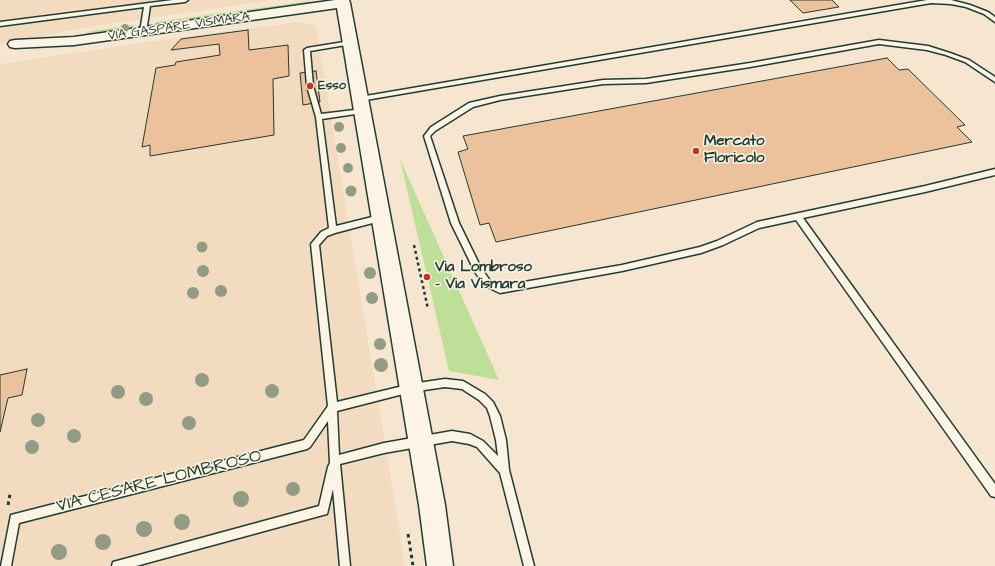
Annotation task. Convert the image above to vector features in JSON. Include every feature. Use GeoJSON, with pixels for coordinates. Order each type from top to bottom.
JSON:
{"type":"FeatureCollection","features":[{"type":"Feature","properties":{"kind":"street","name":"VIA GASPARE VISMARA"},"geometry":{"type":"LineString","coordinates":[[0,46],[74,41],[145,19],[280,0]]}},
{"type":"Feature","properties":{"kind":"street","name":"VIA GASPARE VISMARA"},"geometry":{"type":"LineString","coordinates":[[145,19],[342,2]]}},
{"type":"Feature","properties":{"kind":"street"},"geometry":{"type":"LineString","coordinates":[[342,2],[432,504],[440,566]]}},
{"type":"Feature","properties":{"kind":"street"},"geometry":{"type":"LineString","coordinates":[[432,504],[453,566]]}},
{"type":"Feature","properties":{"kind":"lane"},"geometry":{"type":"LineString","coordinates":[[0,24],[145,19],[185,0]]}},
{"type":"Feature","properties":{"kind":"lane"},"geometry":{"type":"LineString","coordinates":[[319,117],[361,105],[931,1],[951,2],[968,6],[995,20]]}},
{"type":"Feature","properties":{"kind":"lane"},"geometry":{"type":"LineString","coordinates":[[995,80],[967,61],[948,54],[928,48],[879,42],[750,65],[646,81],[603,82],[500,98],[471,105],[433,129],[427,136],[455,223],[478,270],[488,284],[500,290],[622,268],[701,250],[720,243],[757,225],[925,189],[995,172]]}},
{"type":"Feature","properties":{"kind":"lane"},"geometry":{"type":"LineString","coordinates":[[333,230],[319,117],[310,86],[307,50],[350,43]]}},
{"type":"Feature","properties":{"kind":"lane"},"geometry":{"type":"LineString","coordinates":[[797,216],[995,492]]}},
{"type":"Feature","properties":{"kind":"lane"},"geometry":{"type":"LineString","coordinates":[[345,566],[335,462],[332,408],[315,244],[324,234],[333,230],[380,218]]}},
{"type":"Feature","properties":{"kind":"lane"},"geometry":{"type":"LineString","coordinates":[[332,408],[411,388],[455,383],[472,390],[482,397],[490,405],[495,416],[501,440],[504,470],[529,566]]}},
{"type":"Feature","properties":{"kind":"lane","name":"VIA CESARE LOMBROSO"},"geometry":{"type":"LineString","coordinates":[[6,566],[15,519],[307,444],[332,408]]}},
{"type":"Feature","properties":{"kind":"lane"},"geometry":{"type":"LineString","coordinates":[[335,462],[384,448],[452,436],[470,439],[480,444],[504,470]]}},
{"type":"Feature","properties":{"kind":"lane"},"geometry":{"type":"LineString","coordinates":[[117,566],[323,510],[335,462]]}},
{"type":"Feature","properties":{"kind":"path"},"geometry":{"type":"LineString","coordinates":[[414,245],[428,309]]}},
{"type":"Feature","properties":{"kind":"path"},"geometry":{"type":"LineString","coordinates":[[408,534],[413,566]]}},
{"type":"Feature","properties":{"kind":"shaded area"},"geometry":{"type":"Polygon","coordinates":[[[0,0],[275,0],[82,28],[0,45],[0,0]]]}},
{"type":"Feature","properties":{"kind":"shaded area"},"geometry":{"type":"Polygon","coordinates":[[[298,22],[316,26],[405,566],[0,566],[0,64],[147,42],[298,22]]]}},
{"type":"Feature","properties":{"kind":"green space"},"geometry":{"type":"Polygon","coordinates":[[[309,1],[309,4],[156,26],[153,25],[156,22],[309,1]]]}},
{"type":"Feature","properties":{"kind":"green space"},"geometry":{"type":"Polygon","coordinates":[[[133,25],[135,27],[132,29],[78,36],[92,31],[133,25]]]}},
{"type":"Feature","properties":{"kind":"green space"},"geometry":{"type":"Polygon","coordinates":[[[400,159],[499,380],[449,371],[400,159]]]}},
{"type":"Feature","properties":{"kind":"building"},"geometry":{"type":"Polygon","coordinates":[[[790,0],[832,0],[839,7],[803,13],[790,0]]]}},
{"type":"Feature","properties":{"kind":"building"},"geometry":{"type":"Polygon","coordinates":[[[248,30],[249,50],[288,45],[289,76],[273,79],[274,135],[150,156],[150,145],[142,147],[156,68],[175,65],[176,62],[220,55],[219,44],[171,50],[181,39],[248,30]]]}},
{"type":"Feature","properties":{"kind":"building","name":"Mercato Floricolo"},"geometry":{"type":"Polygon","coordinates":[[[887,58],[899,70],[908,69],[965,125],[957,127],[972,142],[496,242],[489,223],[480,225],[458,152],[468,149],[463,136],[887,58]]]}},
{"type":"Feature","properties":{"kind":"building"},"geometry":{"type":"Polygon","coordinates":[[[316,71],[320,102],[303,105],[300,73],[316,71]]]}},
{"type":"Feature","properties":{"kind":"building"},"geometry":{"type":"Polygon","coordinates":[[[27,369],[22,395],[8,398],[0,432],[0,375],[27,369]]]}},
{"type":"Feature","properties":{"kind":"place","name":"Esso"},"geometry":{"type":"Point","coordinates":[310,86]}},
{"type":"Feature","properties":{"kind":"place","name":"Mercato Floricolo"},"geometry":{"type":"Point","coordinates":[696,151]}},
{"type":"Feature","properties":{"kind":"place","name":"Via Lombroso - Via Vismara"},"geometry":{"type":"Point","coordinates":[427,277]}}]}
